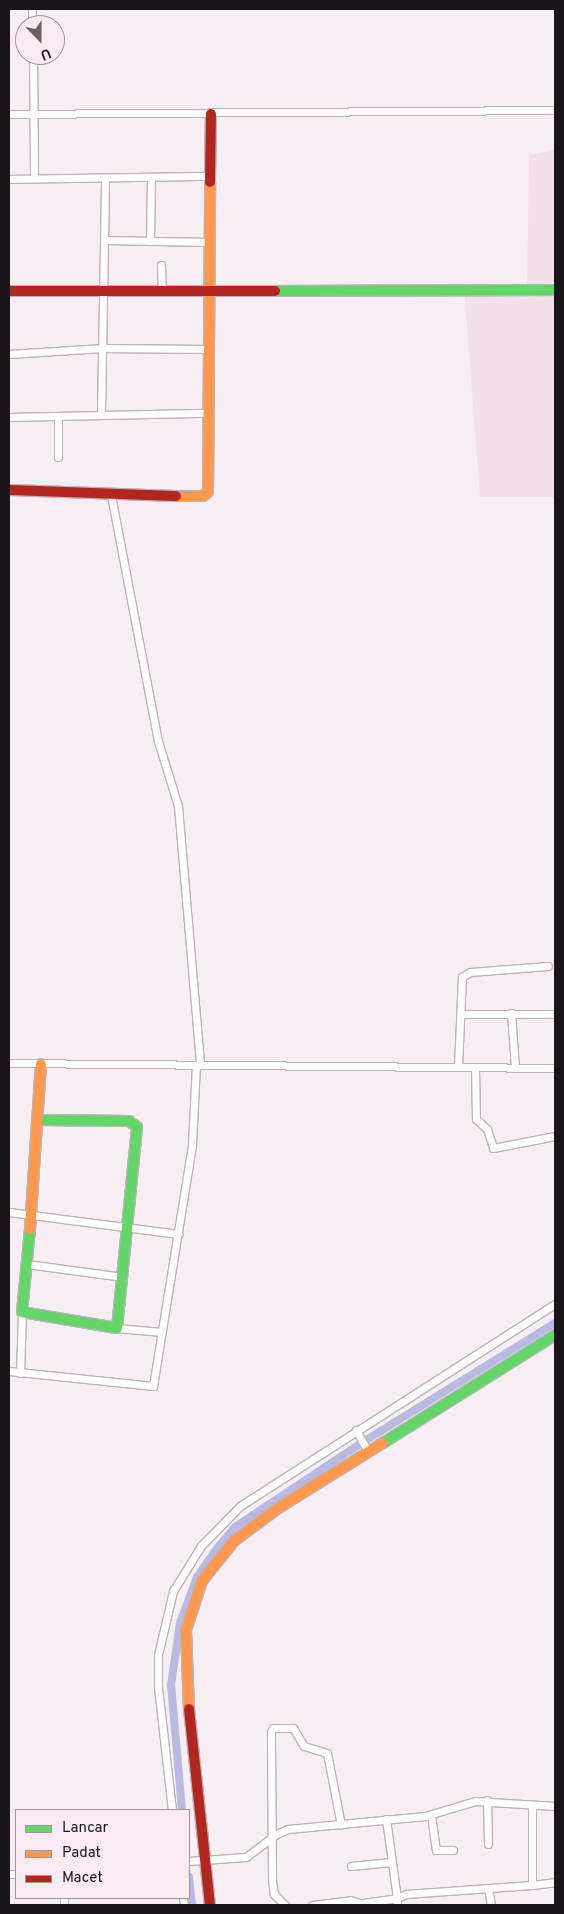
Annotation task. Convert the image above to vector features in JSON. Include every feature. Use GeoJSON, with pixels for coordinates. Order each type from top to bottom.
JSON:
{"type":"FeatureCollection","features":[{"type":"Feature","properties":{"kind":"street"},"geometry":{"type":"LineString","coordinates":[[33,65],[34,178]]}},
{"type":"Feature","properties":{"kind":"street"},"geometry":{"type":"LineString","coordinates":[[9,114],[555,110]]}},
{"type":"Feature","properties":{"kind":"street"},"geometry":{"type":"LineString","coordinates":[[9,490],[111,495],[206,494],[209,488],[208,350],[211,289],[211,114]]}},
{"type":"Feature","properties":{"kind":"street"},"geometry":{"type":"LineString","coordinates":[[9,178],[151,179],[211,176]]}},
{"type":"Feature","properties":{"kind":"street"},"geometry":{"type":"LineString","coordinates":[[101,414],[105,179]]}},
{"type":"Feature","properties":{"kind":"street"},"geometry":{"type":"LineString","coordinates":[[150,241],[151,179]]}},
{"type":"Feature","properties":{"kind":"street"},"geometry":{"type":"LineString","coordinates":[[105,240],[210,242]]}},
{"type":"Feature","properties":{"kind":"street"},"geometry":{"type":"LineString","coordinates":[[161,265],[162,290]]}},
{"type":"Feature","properties":{"kind":"street"},"geometry":{"type":"LineString","coordinates":[[9,291],[104,288],[162,290],[555,290]]}},
{"type":"Feature","properties":{"kind":"street"},"geometry":{"type":"LineString","coordinates":[[9,354],[103,348],[208,350]]}},
{"type":"Feature","properties":{"kind":"street"},"geometry":{"type":"LineString","coordinates":[[9,417],[208,413]]}},
{"type":"Feature","properties":{"kind":"street"},"geometry":{"type":"LineString","coordinates":[[58,416],[58,457]]}},
{"type":"Feature","properties":{"kind":"street"},"geometry":{"type":"LineString","coordinates":[[9,1372],[153,1386],[179,1234],[194,1126],[198,1065],[178,806],[158,741],[111,495]]}},
{"type":"Feature","properties":{"kind":"street"},"geometry":{"type":"LineString","coordinates":[[458,1067],[462,1014],[462,977],[467,973],[548,966]]}},
{"type":"Feature","properties":{"kind":"street"},"geometry":{"type":"LineString","coordinates":[[512,1013],[515,1068]]}},
{"type":"Feature","properties":{"kind":"street"},"geometry":{"type":"LineString","coordinates":[[462,1014],[555,1014]]}},
{"type":"Feature","properties":{"kind":"street"},"geometry":{"type":"LineString","coordinates":[[9,1063],[555,1068]]}},
{"type":"Feature","properties":{"kind":"street"},"geometry":{"type":"LineString","coordinates":[[20,1373],[22,1312],[32,1212],[41,1064]]}},
{"type":"Feature","properties":{"kind":"street"},"geometry":{"type":"LineString","coordinates":[[476,1067],[476,1119],[487,1128],[493,1148],[555,1136]]}},
{"type":"Feature","properties":{"kind":"street"},"geometry":{"type":"LineString","coordinates":[[37,1120],[129,1120],[136,1123],[117,1328]]}},
{"type":"Feature","properties":{"kind":"street"},"geometry":{"type":"LineString","coordinates":[[9,1212],[32,1212],[179,1234]]}},
{"type":"Feature","properties":{"kind":"street"},"geometry":{"type":"LineString","coordinates":[[27,1264],[123,1276]]}},
{"type":"Feature","properties":{"kind":"street"},"geometry":{"type":"LineString","coordinates":[[172,1809],[157,1673],[163,1627],[173,1591],[197,1552],[231,1513],[555,1304]]}},
{"type":"Feature","properties":{"kind":"street"},"geometry":{"type":"LineString","coordinates":[[22,1312],[117,1328],[162,1332]]}},
{"type":"Feature","properties":{"kind":"street"},"geometry":{"type":"LineString","coordinates":[[210,1905],[203,1859],[186,1684],[186,1630],[197,1591],[210,1568],[234,1541],[280,1507],[555,1335]]}},
{"type":"Feature","properties":{"kind":"street"},"geometry":{"type":"LineString","coordinates":[[357,1432],[369,1451]]}},
{"type":"Feature","properties":{"kind":"street"},"geometry":{"type":"LineString","coordinates":[[285,1905],[272,1888],[271,1732],[276,1727],[295,1729],[304,1746],[327,1753],[341,1825]]}},
{"type":"Feature","properties":{"kind":"street"},"geometry":{"type":"LineString","coordinates":[[190,1861],[246,1857],[288,1829],[341,1825],[431,1814],[467,1802],[487,1800],[532,1806],[555,1806]]}},
{"type":"Feature","properties":{"kind":"street"},"geometry":{"type":"LineString","coordinates":[[487,1800],[488,1844]]}},
{"type":"Feature","properties":{"kind":"street"},"geometry":{"type":"LineString","coordinates":[[532,1806],[532,1885]]}},
{"type":"Feature","properties":{"kind":"street"},"geometry":{"type":"LineString","coordinates":[[431,1814],[436,1850],[453,1850]]}},
{"type":"Feature","properties":{"kind":"street"},"geometry":{"type":"LineString","coordinates":[[386,1820],[397,1902]]}},
{"type":"Feature","properties":{"kind":"street"},"geometry":{"type":"LineString","coordinates":[[352,1866],[391,1862]]}},
{"type":"Feature","properties":{"kind":"street"},"geometry":{"type":"LineString","coordinates":[[312,1905],[350,1900],[364,1904],[397,1902],[406,1894],[555,1882]]}},
{"type":"Feature","properties":{"kind":"street"},"geometry":{"type":"LineString","coordinates":[[488,1888],[491,1905]]}},
{"type":"Feature","properties":{"kind":"shaded area"},"geometry":{"type":"Polygon","coordinates":[[[555,150],[555,497],[480,497],[464,287],[527,290],[529,155],[555,150]]]}},
{"type":"Feature","properties":{"kind":"waterway"},"geometry":{"type":"LineString","coordinates":[[182,1809],[171,1685],[180,1623],[197,1577],[219,1546],[235,1527],[363,1442],[555,1323]]}},
{"type":"Feature","properties":{"kind":"waterway"},"geometry":{"type":"LineString","coordinates":[[190,1886],[192,1905]]}},
{"type":"Feature","properties":{"kind":"traffic: fast"},"geometry":{"type":"LineString","coordinates":[[275,291],[555,290]]}},
{"type":"Feature","properties":{"kind":"traffic: fast"},"geometry":{"type":"LineString","coordinates":[[30,1229],[22,1312],[117,1328],[137,1127],[129,1121],[37,1120]]}},
{"type":"Feature","properties":{"kind":"traffic: fast"},"geometry":{"type":"LineString","coordinates":[[383,1443],[555,1335]]}},
{"type":"Feature","properties":{"kind":"traffic: slow"},"geometry":{"type":"LineString","coordinates":[[176,496],[203,496],[208,492],[210,182]]}},
{"type":"Feature","properties":{"kind":"traffic: slow"},"geometry":{"type":"LineString","coordinates":[[30,1229],[41,1064]]}},
{"type":"Feature","properties":{"kind":"traffic: slow"},"geometry":{"type":"LineString","coordinates":[[189,1709],[186,1630],[202,1581],[234,1541],[280,1507],[383,1443]]}},
{"type":"Feature","properties":{"kind":"traffic: jam"},"geometry":{"type":"LineString","coordinates":[[210,182],[211,114]]}},
{"type":"Feature","properties":{"kind":"traffic: jam"},"geometry":{"type":"LineString","coordinates":[[9,291],[275,291]]}},
{"type":"Feature","properties":{"kind":"traffic: jam"},"geometry":{"type":"LineString","coordinates":[[9,490],[176,496]]}},
{"type":"Feature","properties":{"kind":"traffic: jam"},"geometry":{"type":"LineString","coordinates":[[189,1709],[210,1905]]}}]}
